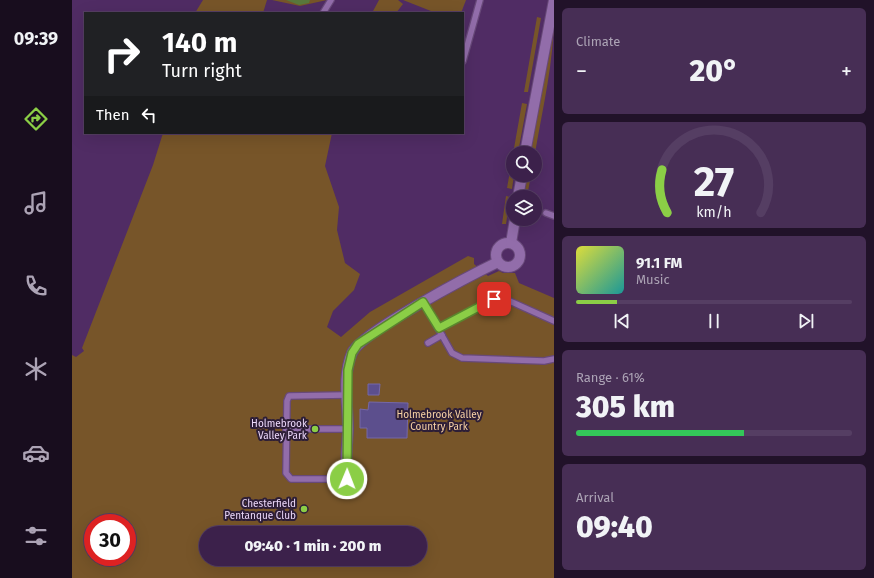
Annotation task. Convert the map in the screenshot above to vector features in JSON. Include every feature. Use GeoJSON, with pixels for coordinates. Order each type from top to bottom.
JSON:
{"type":"FeatureCollection","features":[{"type":"Feature","properties":{"kind":"street"},"geometry":{"type":"LineString","coordinates":[[526,146],[554,0]]}},
{"type":"Feature","properties":{"kind":"street"},"geometry":{"type":"LineString","coordinates":[[511,243],[514,226]]}},
{"type":"Feature","properties":{"kind":"street"},"geometry":{"type":"LineString","coordinates":[[511,243],[518,247],[520,257],[518,263],[512,267],[504,267],[498,262],[495,254],[500,245],[511,243]]}},
{"type":"Feature","properties":{"kind":"street"},"geometry":{"type":"LineString","coordinates":[[347,481],[348,429],[346,395],[348,370],[352,353],[358,344],[423,302],[498,262]]}},
{"type":"Feature","properties":{"kind":"lane"},"geometry":{"type":"LineString","coordinates":[[324,12],[330,0]]}},
{"type":"Feature","properties":{"kind":"lane"},"geometry":{"type":"LineString","coordinates":[[464,56],[480,0]]}},
{"type":"Feature","properties":{"kind":"lane"},"geometry":{"type":"LineString","coordinates":[[546,214],[554,216]]}},
{"type":"Feature","properties":{"kind":"lane"},"geometry":{"type":"LineString","coordinates":[[439,328],[494,299],[505,299],[554,321]]}},
{"type":"Feature","properties":{"kind":"lane"},"geometry":{"type":"LineString","coordinates":[[423,302],[452,353],[465,359],[544,361],[554,359]]}},
{"type":"Feature","properties":{"kind":"lane"},"geometry":{"type":"LineString","coordinates":[[428,343],[442,335]]}},
{"type":"Feature","properties":{"kind":"lane"},"geometry":{"type":"LineString","coordinates":[[346,395],[289,396],[287,400],[286,473],[288,478],[347,481]]}},
{"type":"Feature","properties":{"kind":"lane"},"geometry":{"type":"LineString","coordinates":[[286,429],[348,429]]}},
{"type":"Feature","properties":{"kind":"green space"},"geometry":{"type":"Polygon","coordinates":[[[203,0],[267,0],[263,12],[196,12],[203,0]]]}},
{"type":"Feature","properties":{"kind":"green space"},"geometry":{"type":"Polygon","coordinates":[[[272,0],[327,0],[300,6],[272,0]]]}},
{"type":"Feature","properties":{"kind":"green space"},"geometry":{"type":"Polygon","coordinates":[[[379,0],[398,0],[403,4],[397,12],[373,12],[379,0]]]}},
{"type":"Feature","properties":{"kind":"green space"},"geometry":{"type":"Polygon","coordinates":[[[403,0],[466,0],[461,12],[433,12],[403,0]]]}},
{"type":"Feature","properties":{"kind":"green space"},"geometry":{"type":"Polygon","coordinates":[[[554,15],[554,32],[545,101],[536,146],[531,146],[554,15]]]}},
{"type":"Feature","properties":{"kind":"green space"},"geometry":{"type":"Polygon","coordinates":[[[537,17],[541,18],[528,92],[524,92],[537,17]]]}},
{"type":"Feature","properties":{"kind":"green space"},"geometry":{"type":"Polygon","coordinates":[[[522,103],[527,104],[519,146],[514,146],[522,103]]]}},
{"type":"Feature","properties":{"kind":"green space","name":"Holmebrook Valley Country Park"},"geometry":{"type":"Polygon","coordinates":[[[163,134],[332,134],[325,166],[339,207],[337,230],[345,263],[360,274],[354,290],[333,311],[327,327],[341,337],[370,312],[468,256],[474,258],[474,264],[488,276],[499,271],[503,273],[515,273],[519,283],[554,298],[554,578],[72,578],[72,355],[76,357],[84,351],[82,348],[153,165],[163,134]]]}},
{"type":"Feature","properties":{"kind":"green space"},"geometry":{"type":"Polygon","coordinates":[[[508,182],[513,182],[512,189],[507,188],[508,182]]]}},
{"type":"Feature","properties":{"kind":"green space"},"geometry":{"type":"Polygon","coordinates":[[[525,182],[530,182],[528,190],[523,190],[525,182]]]}},
{"type":"Feature","properties":{"kind":"green space"},"geometry":{"type":"Polygon","coordinates":[[[506,196],[506,224],[502,224],[506,196]]]}},
{"type":"Feature","properties":{"kind":"shaded area"},"geometry":{"type":"Polygon","coordinates":[[[286,0],[310,0],[309,3],[299,5],[286,0]]]}},
{"type":"Feature","properties":{"kind":"building"},"geometry":{"type":"Polygon","coordinates":[[[368,384],[380,384],[379,395],[368,395],[368,384]]]}},
{"type":"Feature","properties":{"kind":"building"},"geometry":{"type":"Polygon","coordinates":[[[369,402],[408,403],[407,438],[367,438],[367,428],[360,428],[360,409],[368,410],[369,402]]]}},
{"type":"Feature","properties":{"kind":"place","name":"Holmebrook Valley Park"},"geometry":{"type":"Point","coordinates":[315,429]}},
{"type":"Feature","properties":{"kind":"place","name":"Chesterfield Pentanque Club"},"geometry":{"type":"Point","coordinates":[304,509]}},
{"type":"Feature","properties":{"kind":"route"},"geometry":{"type":"LineString","coordinates":[[347,479],[348,418],[346,395],[348,370],[352,353],[358,344],[423,302],[439,328],[494,299]]}}]}
